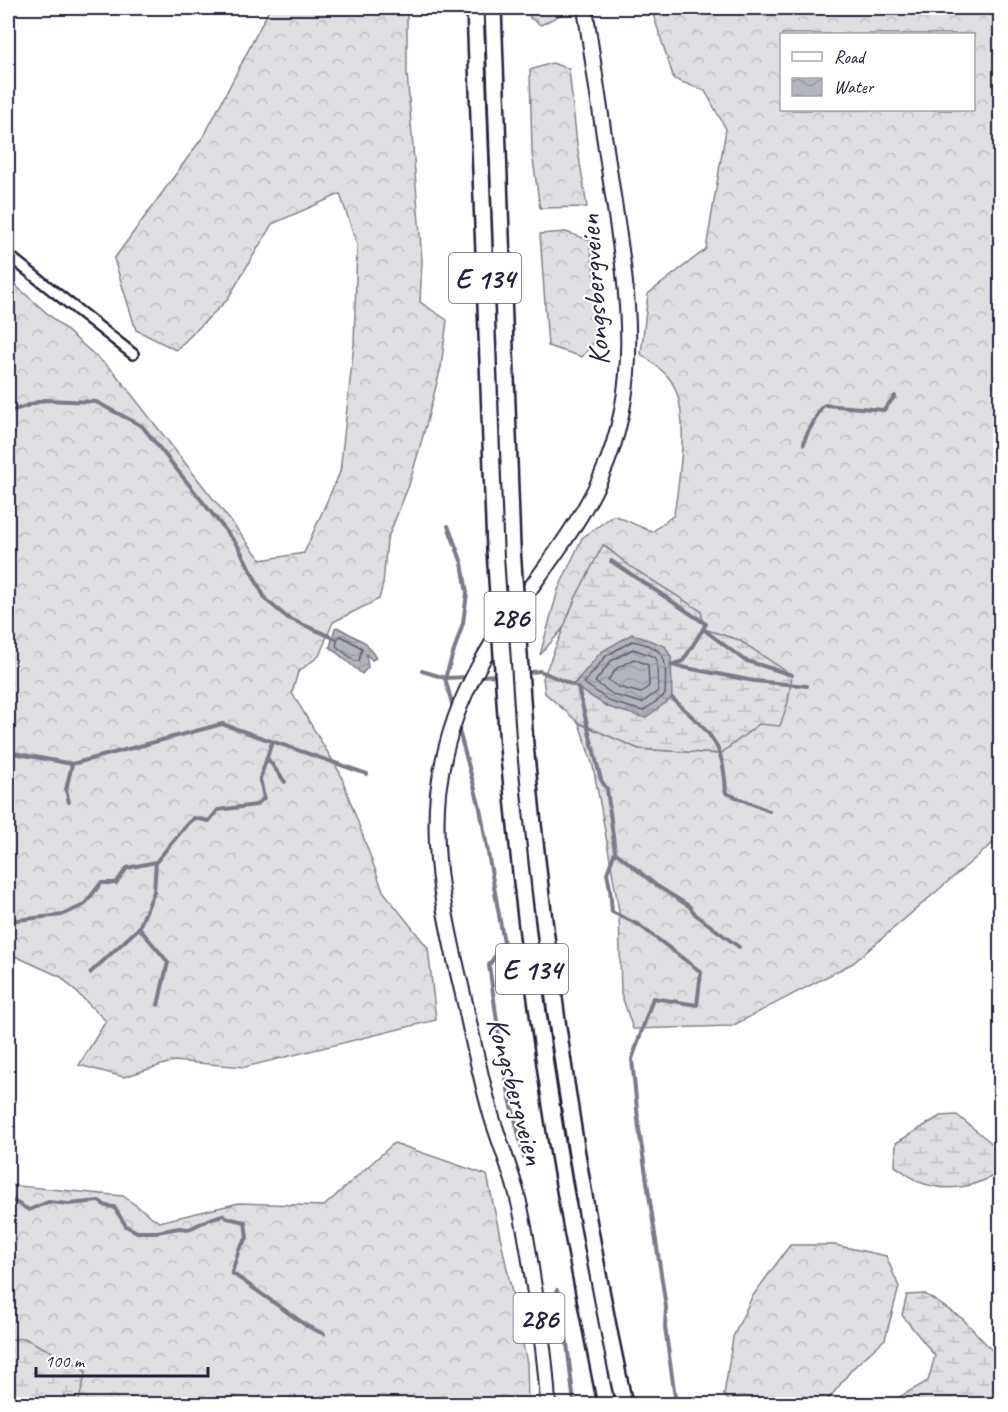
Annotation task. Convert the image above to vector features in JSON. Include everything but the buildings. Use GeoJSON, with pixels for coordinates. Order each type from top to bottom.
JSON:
{"type":"FeatureCollection","features":[{"type":"Feature","properties":{"kind":"highway","name":"E 134"},"geometry":{"type":"LineString","coordinates":[[475,8],[495,549],[508,746],[519,859],[547,1077],[577,1260],[606,1404]]}},
{"type":"Feature","properties":{"kind":"highway","name":"E 134"},"geometry":{"type":"LineString","coordinates":[[493,8],[512,548],[525,745],[547,951],[563,1071],[594,1257],[624,1404]]}},
{"type":"Feature","properties":{"kind":"main road","name":"Kongsbergveien"},"geometry":{"type":"LineString","coordinates":[[548,1404],[544,1350],[526,1233],[514,1185],[486,1098],[457,972],[440,881],[436,825],[444,759],[453,725],[466,692],[495,639],[560,548],[583,511],[602,474],[616,435],[627,382],[630,327],[626,278],[585,8]]}},
{"type":"Feature","properties":{"kind":"street"},"geometry":{"type":"LineString","coordinates":[[8,255],[133,354]]}},
{"type":"Feature","properties":{"kind":"green space"},"geometry":{"type":"Polygon","coordinates":[[[270,8],[407,8],[407,73],[422,260],[420,302],[447,320],[441,367],[409,485],[387,540],[383,584],[379,599],[333,622],[319,656],[298,672],[292,693],[340,773],[383,891],[428,948],[436,1020],[245,1067],[174,1061],[124,1077],[79,1065],[106,1021],[61,977],[8,953],[8,279],[114,372],[261,560],[304,553],[340,472],[354,344],[357,244],[340,194],[272,224],[227,300],[176,350],[136,330],[114,259],[205,134],[270,8]]]}},
{"type":"Feature","properties":{"kind":"green space"},"geometry":{"type":"Polygon","coordinates":[[[528,8],[560,8],[560,15],[541,25],[530,18],[528,8]]]}},
{"type":"Feature","properties":{"kind":"green space"},"geometry":{"type":"Polygon","coordinates":[[[651,8],[1000,8],[1000,837],[853,963],[732,1026],[633,1029],[621,993],[619,911],[602,814],[593,766],[579,723],[639,749],[720,754],[759,724],[739,640],[703,629],[604,545],[576,597],[564,627],[540,655],[558,590],[582,538],[614,515],[652,532],[674,515],[682,444],[680,407],[676,391],[669,378],[641,354],[648,294],[706,249],[726,129],[705,91],[674,79],[651,8]]]}},
{"type":"Feature","properties":{"kind":"green space"},"geometry":{"type":"Polygon","coordinates":[[[552,63],[569,69],[587,207],[540,208],[532,153],[530,70],[552,63]]]}},
{"type":"Feature","properties":{"kind":"green space"},"geometry":{"type":"Polygon","coordinates":[[[566,232],[589,240],[597,291],[596,340],[582,357],[548,346],[540,234],[566,232]]]}},
{"type":"Feature","properties":{"kind":"green space"},"geometry":{"type":"Polygon","coordinates":[[[603,545],[631,567],[701,611],[704,629],[739,640],[792,675],[788,702],[780,726],[759,724],[720,754],[639,749],[579,723],[545,693],[543,678],[576,597],[603,545]]]}},
{"type":"Feature","properties":{"kind":"green space"},"geometry":{"type":"Polygon","coordinates":[[[957,1115],[1000,1150],[1000,1172],[971,1185],[950,1188],[919,1182],[895,1166],[896,1143],[940,1116],[957,1115]]]}},
{"type":"Feature","properties":{"kind":"green space"},"geometry":{"type":"Polygon","coordinates":[[[394,1143],[487,1175],[527,1363],[528,1404],[8,1404],[8,1185],[123,1196],[159,1222],[239,1203],[324,1206],[394,1143]]]}},
{"type":"Feature","properties":{"kind":"green space"},"geometry":{"type":"Polygon","coordinates":[[[790,1245],[835,1245],[886,1256],[899,1287],[885,1339],[852,1369],[825,1404],[732,1404],[724,1395],[733,1337],[752,1297],[790,1245]]]}},
{"type":"Feature","properties":{"kind":"green space"},"geometry":{"type":"Polygon","coordinates":[[[925,1294],[963,1319],[1000,1359],[1000,1404],[891,1404],[892,1401],[928,1381],[935,1356],[902,1315],[907,1295],[925,1294]]]}},
{"type":"Feature","properties":{"kind":"green space"},"geometry":{"type":"Polygon","coordinates":[[[24,1338],[74,1363],[86,1372],[78,1404],[8,1404],[8,1340],[24,1338]]]}},
{"type":"Feature","properties":{"kind":"water"},"geometry":{"type":"Polygon","coordinates":[[[337,627],[366,643],[376,658],[372,660],[366,654],[368,667],[362,674],[330,647],[337,627]]]}},
{"type":"Feature","properties":{"kind":"water"},"geometry":{"type":"Polygon","coordinates":[[[632,634],[665,646],[671,657],[672,698],[645,718],[608,707],[573,685],[601,652],[632,634]]]}},
{"type":"Feature","properties":{"kind":"waterway"},"geometry":{"type":"LineString","coordinates":[[804,444],[821,408],[825,405],[884,410],[895,396]]}},
{"type":"Feature","properties":{"kind":"waterway"},"geometry":{"type":"LineString","coordinates":[[8,412],[44,400],[96,402],[142,426],[238,546],[266,600],[288,618],[336,639]]}},
{"type":"Feature","properties":{"kind":"waterway"},"geometry":{"type":"LineString","coordinates":[[448,526],[462,563],[467,593],[463,623],[445,678],[454,711]]}},
{"type":"Feature","properties":{"kind":"waterway"},"geometry":{"type":"LineString","coordinates":[[611,561],[706,624],[703,629]]}},
{"type":"Feature","properties":{"kind":"waterway"},"geometry":{"type":"LineString","coordinates":[[671,665],[683,661],[703,629],[744,660],[792,675]]}},
{"type":"Feature","properties":{"kind":"waterway"},"geometry":{"type":"LineString","coordinates":[[671,665],[754,681],[807,686]]}},
{"type":"Feature","properties":{"kind":"waterway"},"geometry":{"type":"LineString","coordinates":[[422,671],[445,678],[470,677]]}},
{"type":"Feature","properties":{"kind":"waterway"},"geometry":{"type":"LineString","coordinates":[[523,673],[540,671],[573,685]]}},
{"type":"Feature","properties":{"kind":"waterway"},"geometry":{"type":"LineString","coordinates":[[478,676],[500,675]]}},
{"type":"Feature","properties":{"kind":"waterway"},"geometry":{"type":"LineString","coordinates":[[578,688],[601,780],[607,789],[615,852],[607,873],[612,912],[639,925],[701,972],[697,1005],[653,998],[632,1059],[639,1129],[666,1307],[665,1327],[676,1404]]}},
{"type":"Feature","properties":{"kind":"waterway"},"geometry":{"type":"LineString","coordinates":[[672,698],[704,729],[718,748],[725,775],[726,793],[769,811]]}},
{"type":"Feature","properties":{"kind":"waterway"},"geometry":{"type":"LineString","coordinates":[[8,752],[72,764],[222,724],[367,774]]}},
{"type":"Feature","properties":{"kind":"waterway"},"geometry":{"type":"LineString","coordinates":[[458,727],[480,808],[504,943],[489,965],[505,1077],[524,1157]]}},
{"type":"Feature","properties":{"kind":"waterway"},"geometry":{"type":"LineString","coordinates":[[8,921],[62,915],[84,905],[101,883],[116,883],[127,868],[156,862],[194,818],[209,821],[218,810],[256,805],[264,798],[260,779],[272,742]]}},
{"type":"Feature","properties":{"kind":"waterway"},"geometry":{"type":"LineString","coordinates":[[267,758],[285,782]]}},
{"type":"Feature","properties":{"kind":"waterway"},"geometry":{"type":"LineString","coordinates":[[69,802],[66,790],[72,764]]}},
{"type":"Feature","properties":{"kind":"waterway"},"geometry":{"type":"LineString","coordinates":[[615,852],[657,886],[689,906],[696,915],[739,947]]}},
{"type":"Feature","properties":{"kind":"waterway"},"geometry":{"type":"LineString","coordinates":[[90,973],[139,928],[154,892],[156,862]]}},
{"type":"Feature","properties":{"kind":"waterway"},"geometry":{"type":"LineString","coordinates":[[139,928],[168,962],[158,1005]]}},
{"type":"Feature","properties":{"kind":"waterway"},"geometry":{"type":"LineString","coordinates":[[8,1198],[29,1210],[48,1202],[69,1204],[99,1201],[106,1206],[114,1207],[126,1226],[137,1232],[189,1229],[223,1215],[245,1222],[247,1238],[239,1249],[232,1273],[307,1326],[324,1334]]}},
{"type":"Feature","properties":{"kind":"waterway"},"geometry":{"type":"LineString","coordinates":[[557,1290],[567,1343],[574,1404]]}}]}
